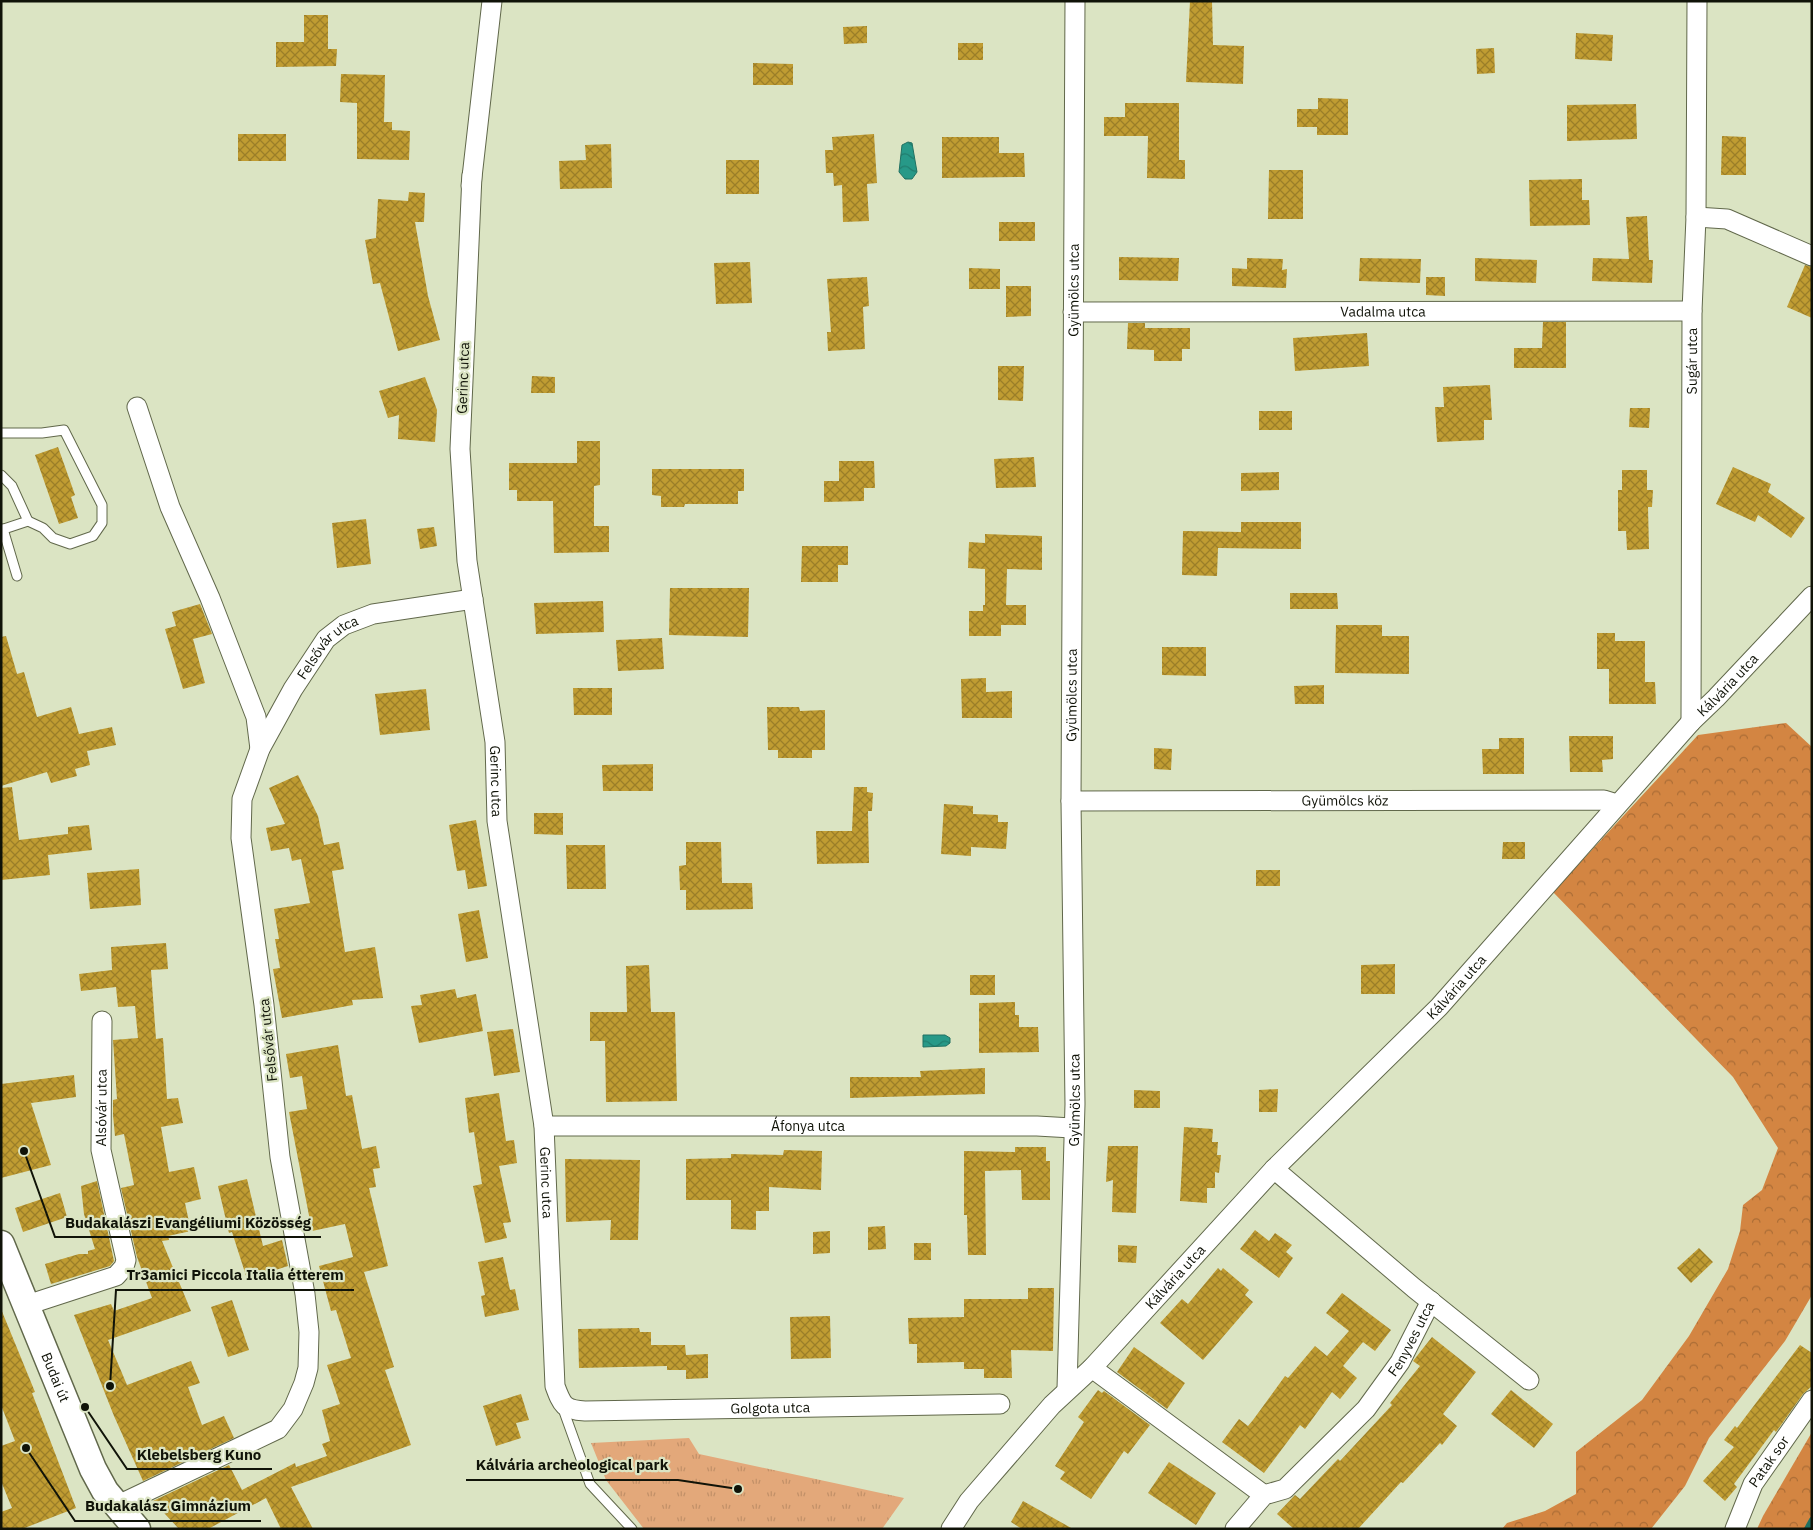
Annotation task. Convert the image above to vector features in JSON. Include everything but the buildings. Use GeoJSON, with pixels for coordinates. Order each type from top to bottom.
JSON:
{"type":"FeatureCollection","features":[{"type":"Feature","properties":{"kind":"main road","name":"Budai út"},"geometry":{"type":"LineString","coordinates":[[1,1244],[93,1469],[116,1506],[137,1529]]}},
{"type":"Feature","properties":{"kind":"street","name":"Gerinc utca"},"geometry":{"type":"LineString","coordinates":[[472,175],[460,327],[463,257],[472,175],[492,1]]}},
{"type":"Feature","properties":{"kind":"street","name":"Gyümölcs utca"},"geometry":{"type":"LineString","coordinates":[[1067,1389],[1072,1128],[1075,1104],[1071,801],[1075,341],[1073,312],[1075,1]]}},
{"type":"Feature","properties":{"kind":"street","name":"Sugár utca"},"geometry":{"type":"LineString","coordinates":[[1691,722],[1692,311],[1696,217],[1697,1]]}},
{"type":"Feature","properties":{"kind":"street","name":"Gerinc utca"},"geometry":{"type":"LineString","coordinates":[[472,175],[460,448],[467,561],[478,622],[495,742],[497,820],[544,1126],[558,1395]]}},
{"type":"Feature","properties":{"kind":"street"},"geometry":{"type":"LineString","coordinates":[[1696,217],[1727,219],[1812,256]]}},
{"type":"Feature","properties":{"kind":"street","name":"Vadalma utca"},"geometry":{"type":"LineString","coordinates":[[1073,312],[1692,311]]}},
{"type":"Feature","properties":{"kind":"street"},"geometry":{"type":"LineString","coordinates":[[137,407],[170,507],[210,598],[256,717],[260,749]]}},
{"type":"Feature","properties":{"kind":"street","name":"Kálvária utca"},"geometry":{"type":"LineString","coordinates":[[1067,1389],[1092,1368],[1274,1169],[1439,1007],[1691,722],[1812,596]]}},
{"type":"Feature","properties":{"kind":"street","name":"Felsővár utca"},"geometry":{"type":"LineString","coordinates":[[116,1506],[278,1429],[286,1420],[299,1397],[308,1368],[309,1332],[302,1276],[280,1157],[264,1005],[241,840],[240,817],[242,799],[260,749],[312,658],[326,639],[344,625],[373,614],[473,599]]}},
{"type":"Feature","properties":{"kind":"street","name":"Gyümölcs köz"},"geometry":{"type":"LineString","coordinates":[[1071,801],[1604,800],[1617,804]]}},
{"type":"Feature","properties":{"kind":"street","name":"Alsóvár utca"},"geometry":{"type":"LineString","coordinates":[[27,1305],[116,1276],[124,1267],[126,1260],[101,1150],[102,1021]]}},
{"type":"Feature","properties":{"kind":"street","name":"Áfonya utca"},"geometry":{"type":"LineString","coordinates":[[544,1126],[1037,1126],[1072,1128]]}},
{"type":"Feature","properties":{"kind":"street","name":"Fenyves utca"},"geometry":{"type":"LineString","coordinates":[[1264,1495],[1285,1489],[1366,1409],[1400,1362],[1431,1301],[1274,1169]]}},
{"type":"Feature","properties":{"kind":"street"},"geometry":{"type":"LineString","coordinates":[[1431,1301],[1529,1380]]}},
{"type":"Feature","properties":{"kind":"street"},"geometry":{"type":"LineString","coordinates":[[1092,1368],[1264,1495],[1235,1529]]}},
{"type":"Feature","properties":{"kind":"street"},"geometry":{"type":"LineString","coordinates":[[951,1529],[969,1501],[1067,1389]]}},
{"type":"Feature","properties":{"kind":"street","name":"Golgota utca"},"geometry":{"type":"LineString","coordinates":[[558,1395],[572,1411],[1000,1404]]}},
{"type":"Feature","properties":{"kind":"street","name":"Patak sor"},"geometry":{"type":"LineString","coordinates":[[1735,1529],[1753,1484],[1812,1400]]}},
{"type":"Feature","properties":{"kind":"lane"},"geometry":{"type":"LineString","coordinates":[[1,433],[42,433],[64,430],[102,505],[102,523],[94,536],[70,544],[53,538],[43,528],[28,521],[12,486],[1,474]]}},
{"type":"Feature","properties":{"kind":"lane"},"geometry":{"type":"LineString","coordinates":[[17,576],[2,530],[28,521]]}},
{"type":"Feature","properties":{"kind":"lane"},"geometry":{"type":"LineString","coordinates":[[558,1395],[590,1484],[632,1529]]}},
{"type":"Feature","properties":{"kind":"green space"},"geometry":{"type":"Polygon","coordinates":[[[1786,723],[1812,747],[1812,1295],[1785,1341],[1709,1438],[1685,1486],[1651,1529],[1502,1529],[1507,1523],[1545,1511],[1576,1494],[1576,1452],[1642,1400],[1689,1336],[1728,1269],[1740,1231],[1743,1205],[1762,1190],[1778,1148],[1733,1077],[1553,892],[1698,735],[1786,723]]]}},
{"type":"Feature","properties":{"kind":"green space"},"geometry":{"type":"Polygon","coordinates":[[[1812,1432],[1812,1529],[1757,1529],[1763,1516],[1812,1432]]]}},
{"type":"Feature","properties":{"kind":"green space"},"geometry":{"type":"Polygon","coordinates":[[[689,1438],[699,1454],[904,1498],[882,1529],[644,1529],[606,1480],[591,1443],[689,1438]]]}},
{"type":"Feature","properties":{"kind":"water"},"geometry":{"type":"Polygon","coordinates":[[[908,142],[912,143],[917,172],[912,179],[905,179],[899,172],[902,145],[908,142]]]}},
{"type":"Feature","properties":{"kind":"water"},"geometry":{"type":"Polygon","coordinates":[[[923,1035],[945,1035],[950,1038],[950,1043],[946,1046],[923,1047],[923,1035]]]}},
{"type":"Feature","properties":{"kind":"waterway"},"geometry":{"type":"LineString","coordinates":[[1807,1529],[1812,1520]]}},
{"type":"Feature","properties":{"kind":"place","name":"Budakalászi Evangéliumi Közösség"},"geometry":{"type":"Point","coordinates":[24,1151]}},
{"type":"Feature","properties":{"kind":"place","name":"Tr3amici Piccola Italia étterem"},"geometry":{"type":"Point","coordinates":[110,1386]}},
{"type":"Feature","properties":{"kind":"place","name":"Klebelsberg Kuno"},"geometry":{"type":"Point","coordinates":[85,1407]}},
{"type":"Feature","properties":{"kind":"place","name":"Budakalász Gimnázium"},"geometry":{"type":"Point","coordinates":[26,1448]}},
{"type":"Feature","properties":{"kind":"place","name":"Kálvária archeological park"},"geometry":{"type":"Point","coordinates":[738,1489]}}]}
